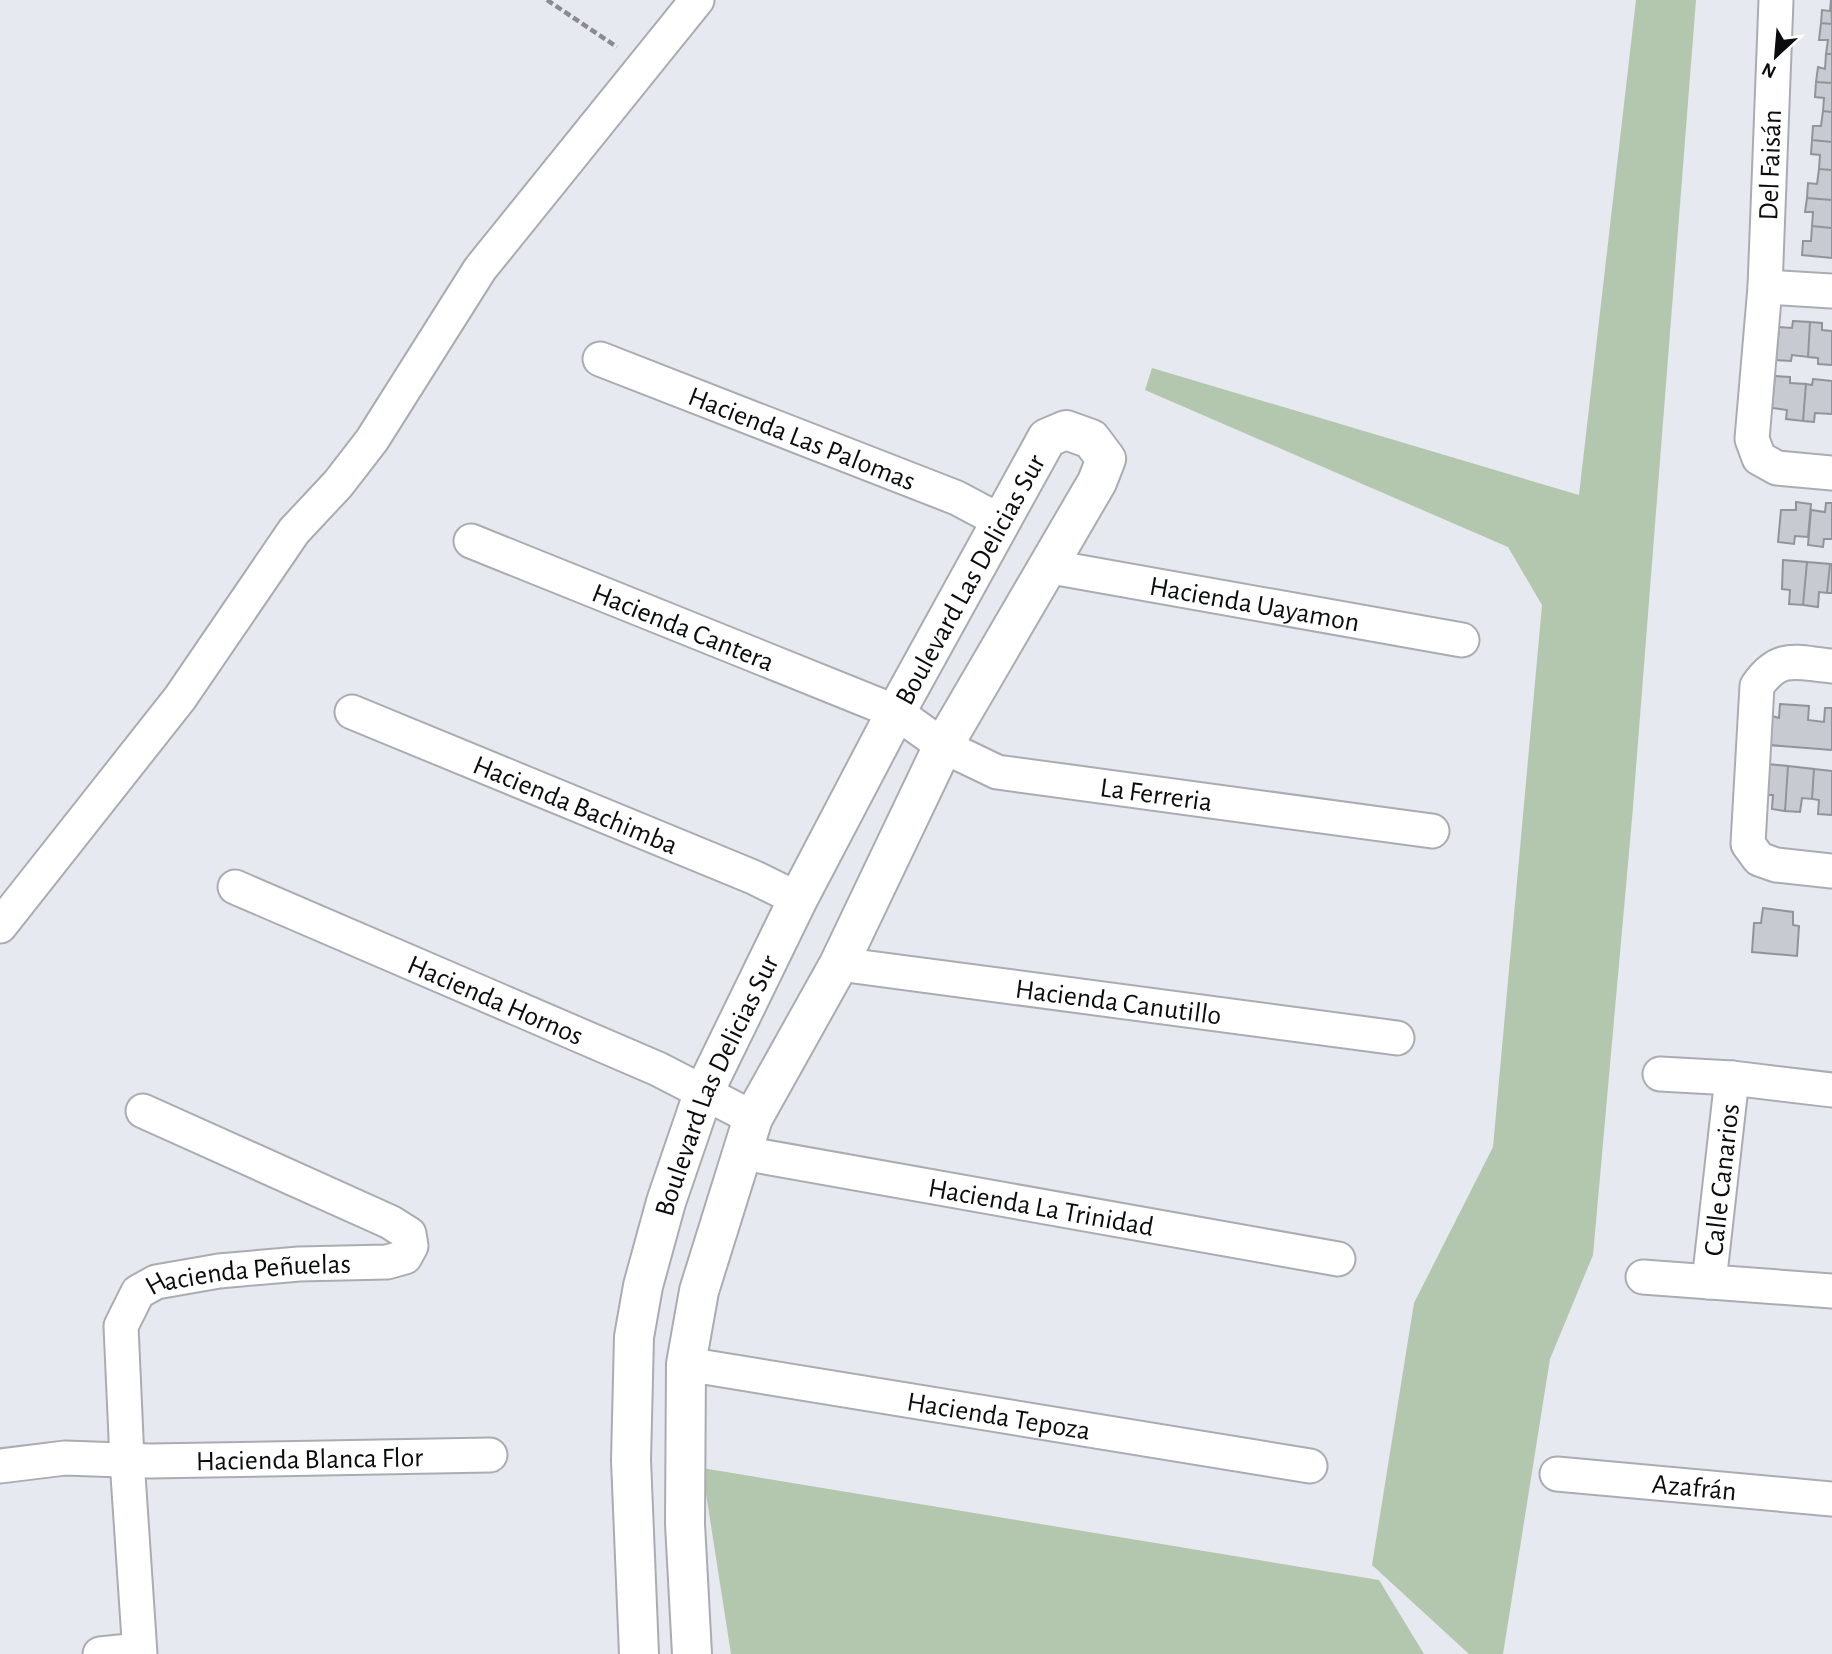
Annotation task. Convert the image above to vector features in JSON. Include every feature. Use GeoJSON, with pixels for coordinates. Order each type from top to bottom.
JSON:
{"type":"FeatureCollection","features":[{"type":"Feature","properties":{"kind":"street"},"geometry":{"type":"LineString","coordinates":[[0,926],[180,698],[294,531],[338,484],[372,440],[480,269],[697,0]]}},
{"type":"Feature","properties":{"kind":"street","name":"Del Faisán"},"geometry":{"type":"LineString","coordinates":[[1776,0],[1765,287],[1752,439],[1759,458],[1777,468],[1832,473]]}},
{"type":"Feature","properties":{"kind":"street"},"geometry":{"type":"LineString","coordinates":[[1765,287],[1832,291]]}},
{"type":"Feature","properties":{"kind":"street","name":"Hacienda Las Palomas"},"geometry":{"type":"LineString","coordinates":[[600,359],[957,498],[1002,522]]}},
{"type":"Feature","properties":{"kind":"street","name":"Boulevard Las Delicias Sur"},"geometry":{"type":"LineString","coordinates":[[639,1654],[631,1460],[634,1337],[643,1286],[666,1202],[703,1094],[798,898],[896,712],[1047,438],[1066,430],[1091,439],[1106,459],[1097,482],[943,746],[839,964],[748,1135],[699,1291],[686,1364],[685,1524],[692,1654]]}},
{"type":"Feature","properties":{"kind":"street","name":"Hacienda Cantera"},"geometry":{"type":"LineString","coordinates":[[471,541],[896,712]]}},
{"type":"Feature","properties":{"kind":"street","name":"Hacienda Uayamon"},"geometry":{"type":"LineString","coordinates":[[1046,566],[1462,640]]}},
{"type":"Feature","properties":{"kind":"street"},"geometry":{"type":"LineString","coordinates":[[1832,666],[1783,662],[1767,672],[1757,686],[1748,844],[1759,859],[1776,865],[1832,872]]}},
{"type":"Feature","properties":{"kind":"street","name":"Hacienda Bachimba"},"geometry":{"type":"LineString","coordinates":[[352,712],[798,898]]}},
{"type":"Feature","properties":{"kind":"street","name":"La Ferreria"},"geometry":{"type":"LineString","coordinates":[[896,712],[943,746],[997,772],[1432,831]]}},
{"type":"Feature","properties":{"kind":"street","name":"Hacienda Hornos"},"geometry":{"type":"LineString","coordinates":[[235,887],[658,1069],[703,1094],[748,1135]]}},
{"type":"Feature","properties":{"kind":"street","name":"Hacienda Canutillo"},"geometry":{"type":"LineString","coordinates":[[839,964],[1397,1038]]}},
{"type":"Feature","properties":{"kind":"street","name":"Calle Canarios"},"geometry":{"type":"LineString","coordinates":[[1660,1074],[1732,1078],[1832,1090]]}},
{"type":"Feature","properties":{"kind":"street","name":"Calle Canarios"},"geometry":{"type":"LineString","coordinates":[[1709,1282],[1732,1078]]}},
{"type":"Feature","properties":{"kind":"street","name":"Hacienda Peñuelas"},"geometry":{"type":"LineString","coordinates":[[140,1652],[121,1326],[138,1292],[156,1282],[219,1271],[299,1264],[387,1262],[405,1257],[411,1246],[409,1234],[390,1222],[143,1111]]}},
{"type":"Feature","properties":{"kind":"street","name":"Hacienda La Trinidad"},"geometry":{"type":"LineString","coordinates":[[748,1135],[1338,1259]]}},
{"type":"Feature","properties":{"kind":"street"},"geometry":{"type":"LineString","coordinates":[[1643,1277],[1832,1291]]}},
{"type":"Feature","properties":{"kind":"street","name":"Hacienda Tepoza"},"geometry":{"type":"LineString","coordinates":[[686,1364],[1310,1466]]}},
{"type":"Feature","properties":{"kind":"street","name":"Hacienda Blanca Flor"},"geometry":{"type":"LineString","coordinates":[[0,1466],[65,1458],[127,1460],[490,1455]]}},
{"type":"Feature","properties":{"kind":"street","name":"Azafrán"},"geometry":{"type":"LineString","coordinates":[[1557,1474],[1832,1499]]}},
{"type":"Feature","properties":{"kind":"street"},"geometry":{"type":"LineString","coordinates":[[100,1654],[140,1652]]}},
{"type":"Feature","properties":{"kind":"path"},"geometry":{"type":"LineString","coordinates":[[547,0],[644,65]]}},
{"type":"Feature","properties":{"kind":"green space"},"geometry":{"type":"Polygon","coordinates":[[[1636,0],[1696,0],[1632,819],[1593,1255],[1550,1359],[1503,1654],[1469,1654],[1372,1565],[1414,1303],[1493,1147],[1542,605],[1508,547],[1145,390],[1152,368],[1579,495],[1636,0]]]}},
{"type":"Feature","properties":{"kind":"green space"},"geometry":{"type":"Polygon","coordinates":[[[702,1468],[1379,1580],[1424,1654],[731,1654],[702,1468]]]}},
{"type":"Feature","properties":{"kind":"building"},"geometry":{"type":"Polygon","coordinates":[[[1831,0],[1832,24],[1821,23],[1822,10],[1830,11],[1831,0]]]}},
{"type":"Feature","properties":{"kind":"building"},"geometry":{"type":"Polygon","coordinates":[[[1821,23],[1832,24],[1832,54],[1826,54],[1828,40],[1819,40],[1821,23]]]}},
{"type":"Feature","properties":{"kind":"building"},"geometry":{"type":"Polygon","coordinates":[[[1826,54],[1832,54],[1832,83],[1816,82],[1818,67],[1825,69],[1826,54]]]}},
{"type":"Feature","properties":{"kind":"building"},"geometry":{"type":"Polygon","coordinates":[[[1816,82],[1832,83],[1832,112],[1823,111],[1824,98],[1815,97],[1816,82]]]}},
{"type":"Feature","properties":{"kind":"building"},"geometry":{"type":"Polygon","coordinates":[[[1823,111],[1832,112],[1832,142],[1812,140],[1813,126],[1821,126],[1823,111]]]}},
{"type":"Feature","properties":{"kind":"building"},"geometry":{"type":"Polygon","coordinates":[[[1812,140],[1832,142],[1832,170],[1819,169],[1820,155],[1811,154],[1812,140]]]}},
{"type":"Feature","properties":{"kind":"building"},"geometry":{"type":"Polygon","coordinates":[[[1819,169],[1832,170],[1832,200],[1807,198],[1808,183],[1817,184],[1819,169]]]}},
{"type":"Feature","properties":{"kind":"building"},"geometry":{"type":"Polygon","coordinates":[[[1807,198],[1832,200],[1832,228],[1812,226],[1813,212],[1805,212],[1807,198]]]}},
{"type":"Feature","properties":{"kind":"building"},"geometry":{"type":"Polygon","coordinates":[[[1812,226],[1832,228],[1832,258],[1802,255],[1803,241],[1811,241],[1812,226]]]}},
{"type":"Feature","properties":{"kind":"building"},"geometry":{"type":"Polygon","coordinates":[[[1793,321],[1810,322],[1808,357],[1792,355],[1791,361],[1776,360],[1779,327],[1792,328],[1793,321]]]}},
{"type":"Feature","properties":{"kind":"building"},"geometry":{"type":"Polygon","coordinates":[[[1810,322],[1822,323],[1822,330],[1832,331],[1832,365],[1818,364],[1818,358],[1808,357],[1810,322]]]}},
{"type":"Feature","properties":{"kind":"building"},"geometry":{"type":"Polygon","coordinates":[[[1775,376],[1790,377],[1790,383],[1806,384],[1803,421],[1786,419],[1787,410],[1772,408],[1775,376]]]}},
{"type":"Feature","properties":{"kind":"building"},"geometry":{"type":"Polygon","coordinates":[[[1813,379],[1832,381],[1832,414],[1815,413],[1814,422],[1803,421],[1806,384],[1812,385],[1813,379]]]}},
{"type":"Feature","properties":{"kind":"building"},"geometry":{"type":"Polygon","coordinates":[[[1796,502],[1811,504],[1808,537],[1795,536],[1794,544],[1778,542],[1781,510],[1796,510],[1796,502]]]}},
{"type":"Feature","properties":{"kind":"building"},"geometry":{"type":"Polygon","coordinates":[[[1826,503],[1832,503],[1832,539],[1824,539],[1823,547],[1808,545],[1811,510],[1825,512],[1826,503]]]}},
{"type":"Feature","properties":{"kind":"building"},"geometry":{"type":"Polygon","coordinates":[[[1783,560],[1807,562],[1803,605],[1789,604],[1790,590],[1782,589],[1783,560]]]}},
{"type":"Feature","properties":{"kind":"building"},"geometry":{"type":"Polygon","coordinates":[[[1807,562],[1830,564],[1827,593],[1819,592],[1818,607],[1803,605],[1807,562]]]}},
{"type":"Feature","properties":{"kind":"building"},"geometry":{"type":"Polygon","coordinates":[[[1830,564],[1832,593],[1827,593],[1830,564]]]}},
{"type":"Feature","properties":{"kind":"building"},"geometry":{"type":"Polygon","coordinates":[[[1780,704],[1809,706],[1808,720],[1824,722],[1825,708],[1832,708],[1832,750],[1769,745],[1772,716],[1779,718],[1780,704]]]}},
{"type":"Feature","properties":{"kind":"building"},"geometry":{"type":"Polygon","coordinates":[[[1768,764],[1788,766],[1785,811],[1772,809],[1773,795],[1766,795],[1768,764]]]}},
{"type":"Feature","properties":{"kind":"building"},"geometry":{"type":"Polygon","coordinates":[[[1788,766],[1814,769],[1812,799],[1802,798],[1800,812],[1785,811],[1788,766]]]}},
{"type":"Feature","properties":{"kind":"building"},"geometry":{"type":"Polygon","coordinates":[[[1814,769],[1832,771],[1832,815],[1818,814],[1819,800],[1812,799],[1814,769]]]}},
{"type":"Feature","properties":{"kind":"building"},"geometry":{"type":"Polygon","coordinates":[[[1763,908],[1793,912],[1793,925],[1799,926],[1797,956],[1752,952],[1754,923],[1761,923],[1763,908]]]}}]}
